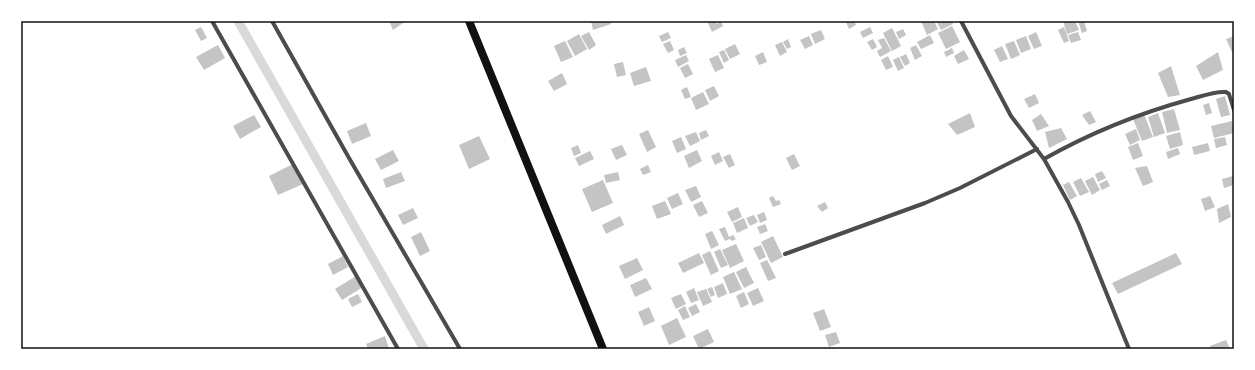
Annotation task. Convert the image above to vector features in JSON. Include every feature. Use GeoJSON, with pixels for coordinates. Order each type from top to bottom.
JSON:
{"type":"FeatureCollection","features":[{"type":"Feature","properties":{"kind":"main road"},"geometry":{"type":"LineString","coordinates":[[469,21],[603,349]]}},
{"type":"Feature","properties":{"kind":"street"},"geometry":{"type":"LineString","coordinates":[[212,21],[398,349]]}},
{"type":"Feature","properties":{"kind":"street"},"geometry":{"type":"LineString","coordinates":[[272,21],[349,158],[460,349]]}},
{"type":"Feature","properties":{"kind":"street"},"geometry":{"type":"LineString","coordinates":[[962,21],[1011,116],[1037,149],[1058,182],[1079,225],[1130,349]]}},
{"type":"Feature","properties":{"kind":"street"},"geometry":{"type":"LineString","coordinates":[[1044,159],[1084,139],[1143,114],[1201,96],[1226,92],[1229,94],[1234,110]]}},
{"type":"Feature","properties":{"kind":"street"},"geometry":{"type":"LineString","coordinates":[[785,254],[924,203],[960,188],[1037,149]]}},
{"type":"Feature","properties":{"kind":"building"},"geometry":{"type":"Polygon","coordinates":[[[389,21],[406,21],[393,30],[389,21]]]}},
{"type":"Feature","properties":{"kind":"building"},"geometry":{"type":"Polygon","coordinates":[[[591,21],[610,21],[611,24],[593,30],[591,21]]]}},
{"type":"Feature","properties":{"kind":"building"},"geometry":{"type":"Polygon","coordinates":[[[715,21],[717,24],[721,21],[723,26],[712,32],[708,23],[715,21]]]}},
{"type":"Feature","properties":{"kind":"building"},"geometry":{"type":"Polygon","coordinates":[[[854,21],[856,25],[849,29],[846,22],[854,21]]]}},
{"type":"Feature","properties":{"kind":"building"},"geometry":{"type":"Polygon","coordinates":[[[921,21],[934,21],[938,29],[927,35],[921,21]]]}},
{"type":"Feature","properties":{"kind":"building"},"geometry":{"type":"Polygon","coordinates":[[[936,21],[952,21],[953,24],[941,30],[936,21]]]}},
{"type":"Feature","properties":{"kind":"building"},"geometry":{"type":"Polygon","coordinates":[[[1063,21],[1075,21],[1079,30],[1067,34],[1063,21]]]}},
{"type":"Feature","properties":{"kind":"building"},"geometry":{"type":"Polygon","coordinates":[[[1078,21],[1084,21],[1087,31],[1082,33],[1078,21]]]}},
{"type":"Feature","properties":{"kind":"building"},"geometry":{"type":"Polygon","coordinates":[[[952,26],[960,42],[946,49],[938,33],[952,26]]]}},
{"type":"Feature","properties":{"kind":"building"},"geometry":{"type":"Polygon","coordinates":[[[201,27],[207,38],[201,41],[195,30],[201,27]]]}},
{"type":"Feature","properties":{"kind":"building"},"geometry":{"type":"Polygon","coordinates":[[[870,27],[873,33],[863,38],[860,32],[870,27]]]}},
{"type":"Feature","properties":{"kind":"building"},"geometry":{"type":"Polygon","coordinates":[[[1064,27],[1069,41],[1064,43],[1058,30],[1064,27]]]}},
{"type":"Feature","properties":{"kind":"building"},"geometry":{"type":"Polygon","coordinates":[[[892,28],[901,46],[892,51],[883,33],[892,28]]]}},
{"type":"Feature","properties":{"kind":"building"},"geometry":{"type":"Polygon","coordinates":[[[903,29],[906,35],[899,39],[896,32],[903,29]]]}},
{"type":"Feature","properties":{"kind":"building"},"geometry":{"type":"Polygon","coordinates":[[[821,30],[825,39],[815,44],[811,34],[821,30]]]}},
{"type":"Feature","properties":{"kind":"building"},"geometry":{"type":"Polygon","coordinates":[[[589,32],[596,45],[589,50],[581,36],[589,32]]]}},
{"type":"Feature","properties":{"kind":"building"},"geometry":{"type":"Polygon","coordinates":[[[668,32],[671,38],[662,42],[659,36],[668,32]]]}},
{"type":"Feature","properties":{"kind":"building"},"geometry":{"type":"Polygon","coordinates":[[[1036,32],[1042,46],[1034,49],[1028,36],[1036,32]]]}},
{"type":"Feature","properties":{"kind":"building"},"geometry":{"type":"Polygon","coordinates":[[[1078,32],[1081,40],[1071,43],[1068,35],[1078,32]]]}},
{"type":"Feature","properties":{"kind":"building"},"geometry":{"type":"Polygon","coordinates":[[[579,34],[587,49],[575,56],[567,41],[579,34]]]}},
{"type":"Feature","properties":{"kind":"building"},"geometry":{"type":"Polygon","coordinates":[[[930,35],[934,43],[921,49],[917,42],[930,35]]]}},
{"type":"Feature","properties":{"kind":"building"},"geometry":{"type":"Polygon","coordinates":[[[809,36],[813,45],[805,49],[800,40],[809,36]]]}},
{"type":"Feature","properties":{"kind":"building"},"geometry":{"type":"Polygon","coordinates":[[[1026,36],[1031,49],[1021,53],[1016,40],[1026,36]]]}},
{"type":"Feature","properties":{"kind":"building"},"geometry":{"type":"Polygon","coordinates":[[[1234,36],[1234,51],[1232,52],[1226,39],[1234,36]]]}},
{"type":"Feature","properties":{"kind":"building"},"geometry":{"type":"Polygon","coordinates":[[[884,38],[891,51],[880,57],[877,51],[882,48],[878,40],[884,38]]]}},
{"type":"Feature","properties":{"kind":"building"},"geometry":{"type":"Polygon","coordinates":[[[788,39],[791,47],[787,49],[783,42],[788,39]]]}},
{"type":"Feature","properties":{"kind":"building"},"geometry":{"type":"Polygon","coordinates":[[[873,39],[877,47],[872,50],[867,42],[873,39]]]}},
{"type":"Feature","properties":{"kind":"building"},"geometry":{"type":"Polygon","coordinates":[[[565,41],[573,57],[561,62],[554,46],[565,41]]]}},
{"type":"Feature","properties":{"kind":"building"},"geometry":{"type":"Polygon","coordinates":[[[670,41],[674,50],[668,53],[663,44],[670,41]]]}},
{"type":"Feature","properties":{"kind":"building"},"geometry":{"type":"Polygon","coordinates":[[[1014,41],[1020,55],[1011,59],[1005,44],[1014,41]]]}},
{"type":"Feature","properties":{"kind":"building"},"geometry":{"type":"Polygon","coordinates":[[[782,42],[787,52],[780,56],[775,45],[782,42]]]}},
{"type":"Feature","properties":{"kind":"building"},"geometry":{"type":"Polygon","coordinates":[[[735,44],[740,54],[730,59],[725,49],[735,44]]]}},
{"type":"Feature","properties":{"kind":"building"},"geometry":{"type":"Polygon","coordinates":[[[218,45],[225,58],[204,70],[196,57],[218,45]]]}},
{"type":"Feature","properties":{"kind":"building"},"geometry":{"type":"Polygon","coordinates":[[[916,45],[922,56],[915,60],[910,48],[916,45]]]}},
{"type":"Feature","properties":{"kind":"building"},"geometry":{"type":"Polygon","coordinates":[[[1002,46],[1008,59],[1000,62],[994,50],[1002,46]]]}},
{"type":"Feature","properties":{"kind":"building"},"geometry":{"type":"Polygon","coordinates":[[[684,47],[687,53],[680,56],[678,50],[684,47]]]}},
{"type":"Feature","properties":{"kind":"building"},"geometry":{"type":"Polygon","coordinates":[[[952,48],[954,53],[946,57],[944,52],[952,48]]]}},
{"type":"Feature","properties":{"kind":"building"},"geometry":{"type":"Polygon","coordinates":[[[724,50],[729,60],[724,63],[719,52],[724,50]]]}},
{"type":"Feature","properties":{"kind":"building"},"geometry":{"type":"Polygon","coordinates":[[[964,50],[969,59],[958,64],[954,56],[964,50]]]}},
{"type":"Feature","properties":{"kind":"building"},"geometry":{"type":"Polygon","coordinates":[[[763,52],[767,62],[759,65],[755,56],[763,52]]]}},
{"type":"Feature","properties":{"kind":"building"},"geometry":{"type":"Polygon","coordinates":[[[1218,52],[1223,70],[1203,80],[1196,66],[1218,52]]]}},
{"type":"Feature","properties":{"kind":"building"},"geometry":{"type":"Polygon","coordinates":[[[906,54],[910,63],[905,66],[900,57],[906,54]]]}},
{"type":"Feature","properties":{"kind":"building"},"geometry":{"type":"Polygon","coordinates":[[[686,55],[689,61],[678,67],[675,60],[686,55]]]}},
{"type":"Feature","properties":{"kind":"building"},"geometry":{"type":"Polygon","coordinates":[[[718,55],[724,68],[715,72],[709,59],[718,55]]]}},
{"type":"Feature","properties":{"kind":"building"},"geometry":{"type":"Polygon","coordinates":[[[888,56],[893,67],[886,70],[881,60],[888,56]]]}},
{"type":"Feature","properties":{"kind":"building"},"geometry":{"type":"Polygon","coordinates":[[[899,57],[904,68],[898,71],[893,60],[899,57]]]}},
{"type":"Feature","properties":{"kind":"building"},"geometry":{"type":"Polygon","coordinates":[[[623,62],[626,75],[617,77],[614,64],[623,62]]]}},
{"type":"Feature","properties":{"kind":"building"},"geometry":{"type":"Polygon","coordinates":[[[688,64],[693,74],[685,78],[680,68],[688,64]]]}},
{"type":"Feature","properties":{"kind":"building"},"geometry":{"type":"Polygon","coordinates":[[[1171,66],[1180,95],[1168,97],[1158,73],[1171,66]]]}},
{"type":"Feature","properties":{"kind":"building"},"geometry":{"type":"Polygon","coordinates":[[[646,67],[651,81],[634,86],[630,73],[646,67]]]}},
{"type":"Feature","properties":{"kind":"building"},"geometry":{"type":"Polygon","coordinates":[[[562,73],[567,84],[554,91],[548,81],[562,73]]]}},
{"type":"Feature","properties":{"kind":"building"},"geometry":{"type":"Polygon","coordinates":[[[714,86],[719,96],[710,101],[705,90],[714,86]]]}},
{"type":"Feature","properties":{"kind":"building"},"geometry":{"type":"Polygon","coordinates":[[[687,87],[691,97],[685,99],[681,90],[687,87]]]}},
{"type":"Feature","properties":{"kind":"building"},"geometry":{"type":"Polygon","coordinates":[[[703,92],[709,104],[696,110],[691,98],[703,92]]]}},
{"type":"Feature","properties":{"kind":"building"},"geometry":{"type":"Polygon","coordinates":[[[1035,94],[1039,103],[1029,108],[1024,99],[1035,94]]]}},
{"type":"Feature","properties":{"kind":"building"},"geometry":{"type":"Polygon","coordinates":[[[1225,96],[1230,115],[1221,117],[1216,99],[1225,96]]]}},
{"type":"Feature","properties":{"kind":"building"},"geometry":{"type":"Polygon","coordinates":[[[1209,103],[1212,113],[1206,115],[1203,105],[1209,103]]]}},
{"type":"Feature","properties":{"kind":"building"},"geometry":{"type":"Polygon","coordinates":[[[1174,109],[1180,130],[1167,133],[1162,112],[1174,109]]]}},
{"type":"Feature","properties":{"kind":"building"},"geometry":{"type":"Polygon","coordinates":[[[1090,111],[1096,122],[1089,125],[1082,115],[1090,111]]]}},
{"type":"Feature","properties":{"kind":"building"},"geometry":{"type":"Polygon","coordinates":[[[970,113],[975,127],[957,135],[948,124],[970,113]]]}},
{"type":"Feature","properties":{"kind":"building"},"geometry":{"type":"Polygon","coordinates":[[[1158,113],[1165,133],[1154,137],[1148,117],[1158,113]]]}},
{"type":"Feature","properties":{"kind":"building"},"geometry":{"type":"Polygon","coordinates":[[[1041,114],[1049,126],[1037,131],[1032,120],[1041,114]]]}},
{"type":"Feature","properties":{"kind":"building"},"geometry":{"type":"Polygon","coordinates":[[[1144,114],[1153,137],[1142,141],[1133,119],[1144,114]]]}},
{"type":"Feature","properties":{"kind":"building"},"geometry":{"type":"Polygon","coordinates":[[[254,115],[261,127],[240,139],[233,126],[254,115]]]}},
{"type":"Feature","properties":{"kind":"building"},"geometry":{"type":"Polygon","coordinates":[[[1232,121],[1234,133],[1214,138],[1211,126],[1232,121]]]}},
{"type":"Feature","properties":{"kind":"building"},"geometry":{"type":"Polygon","coordinates":[[[366,123],[371,136],[352,144],[347,131],[366,123]]]}},
{"type":"Feature","properties":{"kind":"building"},"geometry":{"type":"Polygon","coordinates":[[[1061,128],[1067,139],[1049,148],[1045,132],[1061,128]]]}},
{"type":"Feature","properties":{"kind":"building"},"geometry":{"type":"Polygon","coordinates":[[[1136,129],[1140,140],[1130,145],[1125,134],[1136,129]]]}},
{"type":"Feature","properties":{"kind":"building"},"geometry":{"type":"Polygon","coordinates":[[[648,130],[656,147],[647,152],[639,134],[648,130]]]}},
{"type":"Feature","properties":{"kind":"building"},"geometry":{"type":"Polygon","coordinates":[[[706,130],[709,136],[701,140],[699,133],[706,130]]]}},
{"type":"Feature","properties":{"kind":"building"},"geometry":{"type":"Polygon","coordinates":[[[696,132],[700,141],[690,146],[685,136],[696,132]]]}},
{"type":"Feature","properties":{"kind":"building"},"geometry":{"type":"Polygon","coordinates":[[[1180,132],[1183,145],[1170,149],[1166,136],[1180,132]]]}},
{"type":"Feature","properties":{"kind":"building"},"geometry":{"type":"Polygon","coordinates":[[[479,136],[490,159],[469,169],[459,145],[479,136]]]}},
{"type":"Feature","properties":{"kind":"building"},"geometry":{"type":"Polygon","coordinates":[[[681,137],[686,149],[677,153],[672,141],[681,137]]]}},
{"type":"Feature","properties":{"kind":"building"},"geometry":{"type":"Polygon","coordinates":[[[1225,137],[1227,145],[1216,148],[1214,139],[1225,137]]]}},
{"type":"Feature","properties":{"kind":"building"},"geometry":{"type":"Polygon","coordinates":[[[1138,143],[1143,156],[1133,160],[1128,147],[1138,143]]]}},
{"type":"Feature","properties":{"kind":"building"},"geometry":{"type":"Polygon","coordinates":[[[1208,143],[1210,151],[1194,155],[1192,147],[1208,143]]]}},
{"type":"Feature","properties":{"kind":"building"},"geometry":{"type":"Polygon","coordinates":[[[578,145],[581,153],[574,156],[571,148],[578,145]]]}},
{"type":"Feature","properties":{"kind":"building"},"geometry":{"type":"Polygon","coordinates":[[[622,145],[627,155],[616,160],[611,149],[622,145]]]}},
{"type":"Feature","properties":{"kind":"building"},"geometry":{"type":"Polygon","coordinates":[[[1178,148],[1180,154],[1168,159],[1166,152],[1178,148]]]}},
{"type":"Feature","properties":{"kind":"building"},"geometry":{"type":"Polygon","coordinates":[[[393,150],[399,161],[381,170],[375,159],[393,150]]]}},
{"type":"Feature","properties":{"kind":"building"},"geometry":{"type":"Polygon","coordinates":[[[697,150],[702,161],[689,168],[684,156],[697,150]]]}},
{"type":"Feature","properties":{"kind":"building"},"geometry":{"type":"Polygon","coordinates":[[[590,151],[594,159],[579,166],[575,158],[590,151]]]}},
{"type":"Feature","properties":{"kind":"building"},"geometry":{"type":"Polygon","coordinates":[[[719,152],[723,161],[715,165],[711,156],[719,152]]]}},
{"type":"Feature","properties":{"kind":"building"},"geometry":{"type":"Polygon","coordinates":[[[730,154],[735,165],[729,168],[723,157],[730,154]]]}},
{"type":"Feature","properties":{"kind":"building"},"geometry":{"type":"Polygon","coordinates":[[[794,154],[800,166],[792,170],[786,158],[794,154]]]}},
{"type":"Feature","properties":{"kind":"building"},"geometry":{"type":"Polygon","coordinates":[[[293,164],[303,184],[278,195],[269,176],[293,164]]]}},
{"type":"Feature","properties":{"kind":"building"},"geometry":{"type":"Polygon","coordinates":[[[648,165],[651,172],[643,175],[640,169],[648,165]]]}},
{"type":"Feature","properties":{"kind":"building"},"geometry":{"type":"Polygon","coordinates":[[[1147,166],[1153,182],[1143,186],[1135,168],[1147,166]]]}},
{"type":"Feature","properties":{"kind":"building"},"geometry":{"type":"Polygon","coordinates":[[[1102,171],[1106,178],[1098,182],[1095,174],[1102,171]]]}},
{"type":"Feature","properties":{"kind":"building"},"geometry":{"type":"Polygon","coordinates":[[[401,172],[405,181],[386,188],[383,179],[401,172]]]}},
{"type":"Feature","properties":{"kind":"building"},"geometry":{"type":"Polygon","coordinates":[[[618,172],[620,180],[606,183],[604,175],[618,172]]]}},
{"type":"Feature","properties":{"kind":"building"},"geometry":{"type":"Polygon","coordinates":[[[1233,176],[1234,185],[1224,188],[1222,179],[1233,176]]]}},
{"type":"Feature","properties":{"kind":"building"},"geometry":{"type":"Polygon","coordinates":[[[1093,177],[1100,190],[1092,195],[1085,181],[1093,177]]]}},
{"type":"Feature","properties":{"kind":"building"},"geometry":{"type":"Polygon","coordinates":[[[1081,178],[1089,192],[1080,196],[1073,182],[1081,178]]]}},
{"type":"Feature","properties":{"kind":"building"},"geometry":{"type":"Polygon","coordinates":[[[603,180],[613,203],[592,212],[582,189],[603,180]]]}},
{"type":"Feature","properties":{"kind":"building"},"geometry":{"type":"Polygon","coordinates":[[[1107,180],[1110,186],[1102,190],[1099,184],[1107,180]]]}},
{"type":"Feature","properties":{"kind":"building"},"geometry":{"type":"Polygon","coordinates":[[[1069,182],[1077,196],[1070,200],[1063,185],[1069,182]]]}},
{"type":"Feature","properties":{"kind":"building"},"geometry":{"type":"Polygon","coordinates":[[[696,186],[701,197],[691,202],[685,190],[696,186]]]}},
{"type":"Feature","properties":{"kind":"building"},"geometry":{"type":"Polygon","coordinates":[[[678,193],[683,204],[672,209],[667,198],[678,193]]]}},
{"type":"Feature","properties":{"kind":"building"},"geometry":{"type":"Polygon","coordinates":[[[773,196],[776,201],[779,200],[781,204],[773,207],[769,198],[773,196]]]}},
{"type":"Feature","properties":{"kind":"building"},"geometry":{"type":"Polygon","coordinates":[[[1210,196],[1215,207],[1205,211],[1201,199],[1210,196]]]}},
{"type":"Feature","properties":{"kind":"building"},"geometry":{"type":"Polygon","coordinates":[[[665,201],[671,214],[657,219],[652,206],[665,201]]]}},
{"type":"Feature","properties":{"kind":"building"},"geometry":{"type":"Polygon","coordinates":[[[702,201],[708,213],[699,217],[693,205],[702,201]]]}},
{"type":"Feature","properties":{"kind":"building"},"geometry":{"type":"Polygon","coordinates":[[[825,202],[828,208],[822,212],[817,206],[825,202]]]}},
{"type":"Feature","properties":{"kind":"building"},"geometry":{"type":"Polygon","coordinates":[[[1228,204],[1231,217],[1219,223],[1217,209],[1228,204]]]}},
{"type":"Feature","properties":{"kind":"building"},"geometry":{"type":"Polygon","coordinates":[[[738,207],[742,217],[732,222],[727,212],[738,207]]]}},
{"type":"Feature","properties":{"kind":"building"},"geometry":{"type":"Polygon","coordinates":[[[413,208],[418,218],[403,225],[398,215],[413,208]]]}},
{"type":"Feature","properties":{"kind":"building"},"geometry":{"type":"Polygon","coordinates":[[[764,212],[767,220],[760,223],[757,215],[764,212]]]}},
{"type":"Feature","properties":{"kind":"building"},"geometry":{"type":"Polygon","coordinates":[[[754,215],[758,222],[750,226],[746,218],[754,215]]]}},
{"type":"Feature","properties":{"kind":"building"},"geometry":{"type":"Polygon","coordinates":[[[620,216],[624,225],[606,234],[602,225],[620,216]]]}},
{"type":"Feature","properties":{"kind":"building"},"geometry":{"type":"Polygon","coordinates":[[[744,218],[748,228],[737,233],[733,223],[744,218]]]}},
{"type":"Feature","properties":{"kind":"building"},"geometry":{"type":"Polygon","coordinates":[[[765,224],[768,231],[760,234],[757,227],[765,224]]]}},
{"type":"Feature","properties":{"kind":"building"},"geometry":{"type":"Polygon","coordinates":[[[725,227],[729,237],[733,235],[736,239],[732,241],[730,239],[725,241],[719,229],[725,227]]]}},
{"type":"Feature","properties":{"kind":"building"},"geometry":{"type":"Polygon","coordinates":[[[712,231],[719,245],[711,249],[705,234],[712,231]]]}},
{"type":"Feature","properties":{"kind":"building"},"geometry":{"type":"Polygon","coordinates":[[[421,232],[430,251],[420,256],[411,237],[421,232]]]}},
{"type":"Feature","properties":{"kind":"building"},"geometry":{"type":"Polygon","coordinates":[[[773,236],[783,257],[771,263],[761,242],[773,236]]]}},
{"type":"Feature","properties":{"kind":"building"},"geometry":{"type":"Polygon","coordinates":[[[736,244],[744,261],[730,268],[722,250],[736,244]]]}},
{"type":"Feature","properties":{"kind":"building"},"geometry":{"type":"Polygon","coordinates":[[[761,245],[766,257],[759,260],[753,248],[761,245]]]}},
{"type":"Feature","properties":{"kind":"building"},"geometry":{"type":"Polygon","coordinates":[[[720,249],[728,265],[721,268],[714,252],[720,249]]]}},
{"type":"Feature","properties":{"kind":"building"},"geometry":{"type":"Polygon","coordinates":[[[710,251],[719,271],[711,275],[702,255],[710,251]]]}},
{"type":"Feature","properties":{"kind":"building"},"geometry":{"type":"Polygon","coordinates":[[[699,253],[704,263],[683,273],[678,263],[699,253]]]}},
{"type":"Feature","properties":{"kind":"building"},"geometry":{"type":"Polygon","coordinates":[[[1176,253],[1182,264],[1118,294],[1112,283],[1176,253]]]}},
{"type":"Feature","properties":{"kind":"building"},"geometry":{"type":"Polygon","coordinates":[[[343,256],[348,267],[333,275],[328,264],[343,256]]]}},
{"type":"Feature","properties":{"kind":"building"},"geometry":{"type":"Polygon","coordinates":[[[637,258],[643,270],[625,279],[619,266],[637,258]]]}},
{"type":"Feature","properties":{"kind":"building"},"geometry":{"type":"Polygon","coordinates":[[[767,260],[776,278],[768,281],[760,263],[767,260]]]}},
{"type":"Feature","properties":{"kind":"building"},"geometry":{"type":"Polygon","coordinates":[[[746,267],[754,283],[744,288],[736,272],[746,267]]]}},
{"type":"Feature","properties":{"kind":"building"},"geometry":{"type":"Polygon","coordinates":[[[734,272],[742,289],[730,294],[723,277],[734,272]]]}},
{"type":"Feature","properties":{"kind":"building"},"geometry":{"type":"Polygon","coordinates":[[[356,276],[363,287],[342,300],[335,289],[356,276]]]}},
{"type":"Feature","properties":{"kind":"building"},"geometry":{"type":"Polygon","coordinates":[[[646,278],[652,289],[635,297],[630,285],[646,278]]]}},
{"type":"Feature","properties":{"kind":"building"},"geometry":{"type":"Polygon","coordinates":[[[723,283],[727,294],[718,298],[714,287],[723,283]]]}},
{"type":"Feature","properties":{"kind":"building"},"geometry":{"type":"Polygon","coordinates":[[[712,287],[715,295],[711,297],[707,289],[712,287]]]}},
{"type":"Feature","properties":{"kind":"building"},"geometry":{"type":"Polygon","coordinates":[[[694,288],[699,300],[691,303],[686,292],[694,288]]]}},
{"type":"Feature","properties":{"kind":"building"},"geometry":{"type":"Polygon","coordinates":[[[758,288],[764,301],[753,306],[747,293],[758,288]]]}},
{"type":"Feature","properties":{"kind":"building"},"geometry":{"type":"Polygon","coordinates":[[[706,289],[712,302],[703,306],[697,292],[706,289]]]}},
{"type":"Feature","properties":{"kind":"building"},"geometry":{"type":"Polygon","coordinates":[[[744,292],[749,304],[741,308],[736,296],[744,292]]]}},
{"type":"Feature","properties":{"kind":"building"},"geometry":{"type":"Polygon","coordinates":[[[358,294],[362,302],[352,307],[348,299],[358,294]]]}},
{"type":"Feature","properties":{"kind":"building"},"geometry":{"type":"Polygon","coordinates":[[[681,294],[686,304],[676,309],[671,298],[681,294]]]}},
{"type":"Feature","properties":{"kind":"building"},"geometry":{"type":"Polygon","coordinates":[[[696,304],[700,312],[692,316],[688,308],[696,304]]]}},
{"type":"Feature","properties":{"kind":"building"},"geometry":{"type":"Polygon","coordinates":[[[685,306],[690,317],[683,320],[678,310],[685,306]]]}},
{"type":"Feature","properties":{"kind":"building"},"geometry":{"type":"Polygon","coordinates":[[[649,307],[655,321],[644,326],[638,312],[649,307]]]}},
{"type":"Feature","properties":{"kind":"building"},"geometry":{"type":"Polygon","coordinates":[[[824,309],[831,327],[820,331],[813,313],[824,309]]]}},
{"type":"Feature","properties":{"kind":"building"},"geometry":{"type":"Polygon","coordinates":[[[677,318],[686,337],[669,345],[661,326],[677,318]]]}},
{"type":"Feature","properties":{"kind":"building"},"geometry":{"type":"Polygon","coordinates":[[[708,329],[714,342],[699,349],[693,336],[708,329]]]}},
{"type":"Feature","properties":{"kind":"building"},"geometry":{"type":"Polygon","coordinates":[[[836,332],[840,343],[829,347],[825,335],[836,332]]]}},
{"type":"Feature","properties":{"kind":"building"},"geometry":{"type":"Polygon","coordinates":[[[385,336],[389,349],[368,349],[366,344],[385,336]]]}},
{"type":"Feature","properties":{"kind":"building"},"geometry":{"type":"Polygon","coordinates":[[[1226,340],[1230,349],[1211,349],[1210,346],[1226,340]]]}},
{"type":"Feature","properties":{"kind":"waterway"},"geometry":{"type":"LineString","coordinates":[[238,21],[424,349]]}}]}
